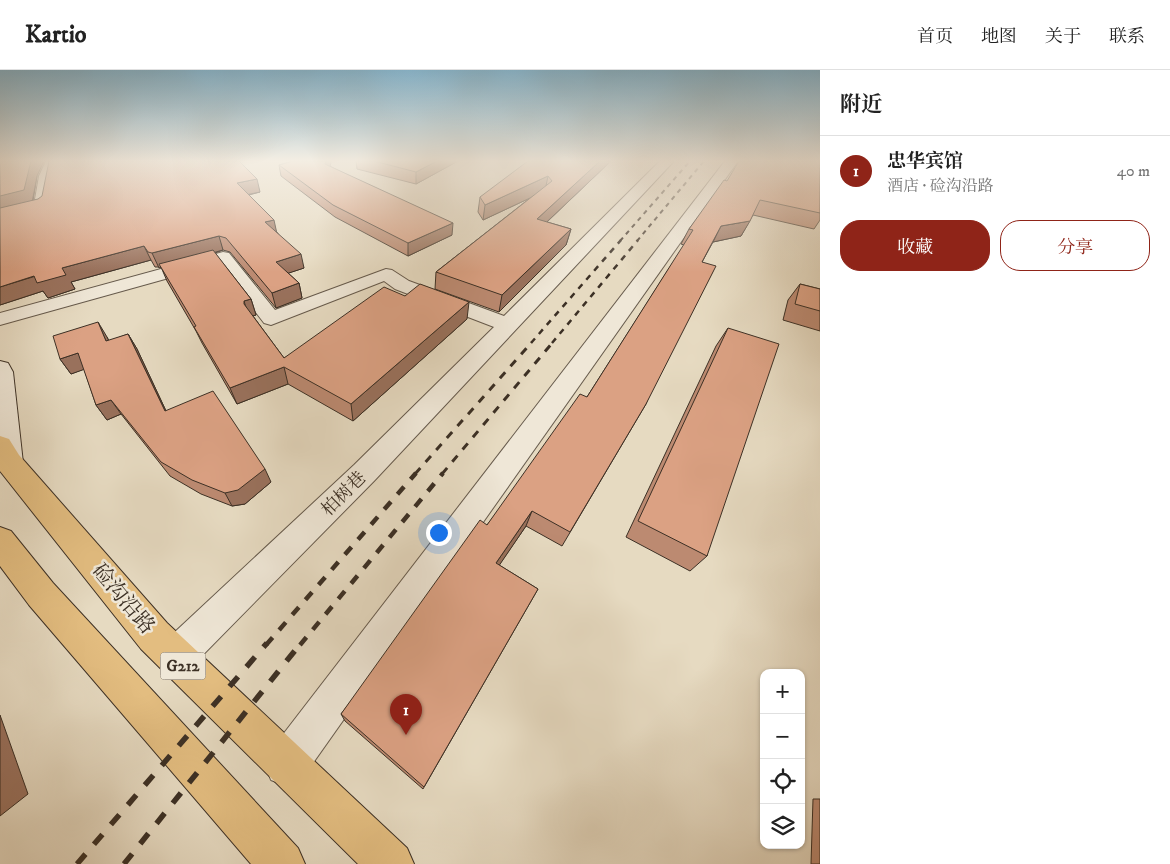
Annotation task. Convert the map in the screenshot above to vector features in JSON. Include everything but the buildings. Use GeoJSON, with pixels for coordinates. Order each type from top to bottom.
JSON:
{"type":"FeatureCollection","features":[{"type":"Feature","properties":{"kind":"highway","name":"硷沟沿路"},"geometry":{"type":"LineString","coordinates":[[4,454],[154,636],[391,864]]}},
{"type":"Feature","properties":{"kind":"highway"},"geometry":{"type":"LineString","coordinates":[[0,542],[41,594],[282,864]]}},
{"type":"Feature","properties":{"kind":"street"},"geometry":{"type":"LineString","coordinates":[[0,218],[40,208],[42,198]]}},
{"type":"Feature","properties":{"kind":"street","name":"柏树巷"},"geometry":{"type":"LineString","coordinates":[[175,657],[364,473],[632,198]]}},
{"type":"Feature","properties":{"kind":"street"},"geometry":{"type":"LineString","coordinates":[[286,765],[705,198]]}},
{"type":"Feature","properties":{"kind":"street"},"geometry":{"type":"LineString","coordinates":[[0,319],[223,257],[271,319],[386,274],[402,285],[508,325]]}},
{"type":"Feature","properties":{"kind":"street"},"geometry":{"type":"LineString","coordinates":[[0,368],[2,372],[4,454]]}},
{"type":"Feature","properties":{"kind":"railway"},"geometry":{"type":"LineString","coordinates":[[620,241],[658,198]]}},
{"type":"Feature","properties":{"kind":"railway"},"geometry":{"type":"LineString","coordinates":[[637,241],[673,198]]}},
{"type":"Feature","properties":{"kind":"railway"},"geometry":{"type":"LineString","coordinates":[[531,343],[621,240]]}},
{"type":"Feature","properties":{"kind":"railway"},"geometry":{"type":"LineString","coordinates":[[552,343],[638,240]]}},
{"type":"Feature","properties":{"kind":"railway"},"geometry":{"type":"LineString","coordinates":[[415,474],[532,342]]}},
{"type":"Feature","properties":{"kind":"railway"},"geometry":{"type":"LineString","coordinates":[[442,474],[553,342]]}},
{"type":"Feature","properties":{"kind":"railway"},"geometry":{"type":"LineString","coordinates":[[266,645],[416,473]]}},
{"type":"Feature","properties":{"kind":"railway"},"geometry":{"type":"LineString","coordinates":[[300,645],[443,473]]}},
{"type":"Feature","properties":{"kind":"railway"},"geometry":{"type":"LineString","coordinates":[[77,864],[267,643]]}},
{"type":"Feature","properties":{"kind":"railway"},"geometry":{"type":"LineString","coordinates":[[124,864],[301,643]]}},
{"type":"Feature","properties":{"kind":"place","name":"忠华宾馆"},"geometry":{"type":"Point","coordinates":[406,735]}}]}
